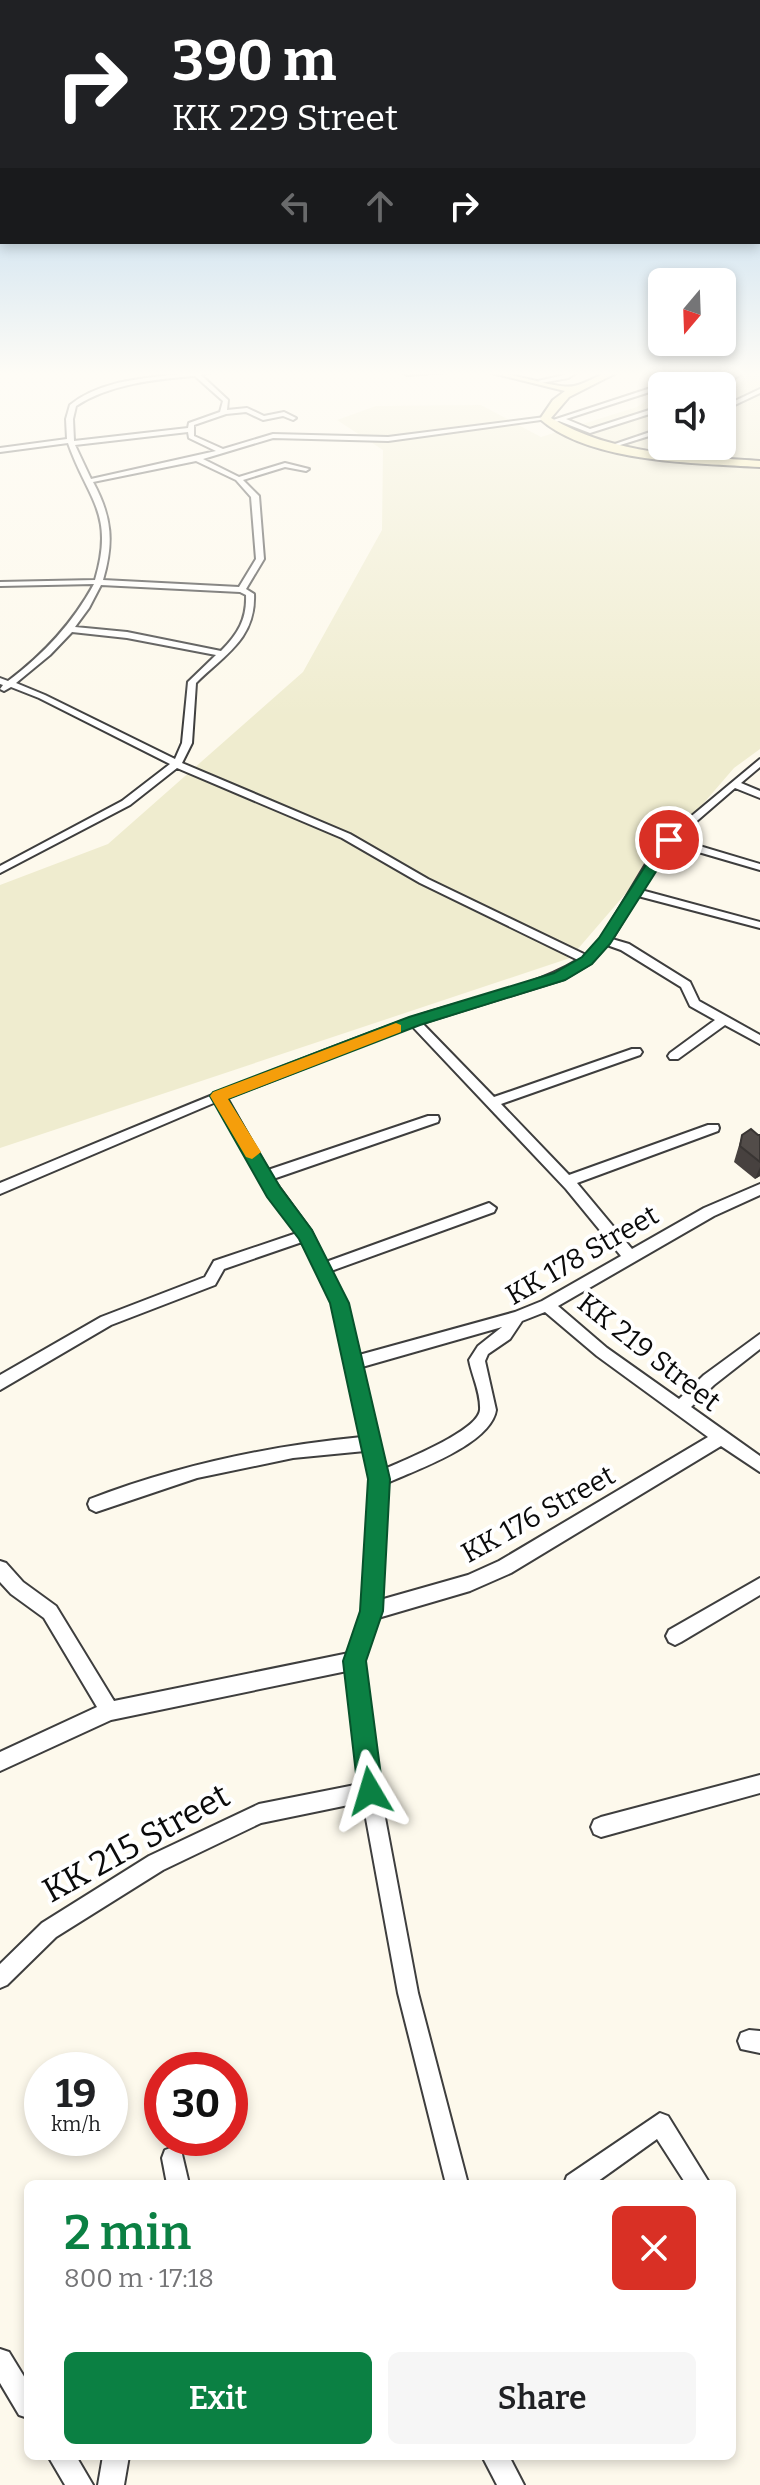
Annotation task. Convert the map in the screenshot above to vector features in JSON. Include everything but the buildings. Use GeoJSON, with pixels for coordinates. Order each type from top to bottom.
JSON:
{"type":"FeatureCollection","features":[{"type":"Feature","properties":{"kind":"street"},"geometry":{"type":"LineString","coordinates":[[3,685],[52,651],[99,582],[109,537],[101,505],[91,486]]}},
{"type":"Feature","properties":{"kind":"street"},"geometry":{"type":"LineString","coordinates":[[241,590],[259,561],[261,537],[254,514],[255,496],[245,486]]}},
{"type":"Feature","properties":{"kind":"street"},"geometry":{"type":"LineString","coordinates":[[0,584],[99,582],[241,590],[250,594],[251,608],[244,629],[224,654],[192,682],[187,743],[178,762],[126,803],[0,870]]}},
{"type":"Feature","properties":{"kind":"street"},"geometry":{"type":"LineString","coordinates":[[69,629],[177,643],[224,654]]}},
{"type":"Feature","properties":{"kind":"street"},"geometry":{"type":"LineString","coordinates":[[3,685],[178,762],[187,770],[346,836],[424,881],[587,960]]}},
{"type":"Feature","properties":{"kind":"street"},"geometry":{"type":"LineString","coordinates":[[0,1189],[219,1096],[414,1021],[560,976],[587,960],[605,941],[669,840],[760,762]]}},
{"type":"Feature","properties":{"kind":"street"},"geometry":{"type":"LineString","coordinates":[[734,784],[760,795]]}},
{"type":"Feature","properties":{"kind":"street"},"geometry":{"type":"LineString","coordinates":[[669,840],[760,867]]}},
{"type":"Feature","properties":{"kind":"street"},"geometry":{"type":"LineString","coordinates":[[636,892],[760,925]]}},
{"type":"Feature","properties":{"kind":"street"},"geometry":{"type":"LineString","coordinates":[[605,941],[625,947],[686,985],[694,1003],[760,1040]]}},
{"type":"Feature","properties":{"kind":"street"},"geometry":{"type":"LineString","coordinates":[[674,1056],[724,1020]]}},
{"type":"Feature","properties":{"kind":"street"},"geometry":{"type":"LineString","coordinates":[[414,1021],[567,1181],[631,1258]]}},
{"type":"Feature","properties":{"kind":"street"},"geometry":{"type":"LineString","coordinates":[[494,1102],[636,1052]]}},
{"type":"Feature","properties":{"kind":"street"},"geometry":{"type":"LineString","coordinates":[[219,1096],[274,1192],[306,1235],[340,1303],[379,1479],[371,1611],[355,1661],[370,1791],[408,1993],[456,2180]]}},
{"type":"Feature","properties":{"kind":"street"},"geometry":{"type":"LineString","coordinates":[[266,1176],[433,1119]]}},
{"type":"Feature","properties":{"kind":"street"},"geometry":{"type":"LineString","coordinates":[[567,1181],[713,1128]]}},
{"type":"Feature","properties":{"kind":"street","name":"KK 178 Street"},"geometry":{"type":"LineString","coordinates":[[379,1479],[445,1449],[485,1422],[489,1412],[477,1360],[483,1350],[505,1335],[517,1317],[547,1305],[709,1212],[760,1189]]}},
{"type":"Feature","properties":{"kind":"street"},"geometry":{"type":"LineString","coordinates":[[322,1269],[489,1208]]}},
{"type":"Feature","properties":{"kind":"street"},"geometry":{"type":"LineString","coordinates":[[0,1383],[106,1321],[210,1281],[219,1265],[306,1235]]}},
{"type":"Feature","properties":{"kind":"street","name":"KK 219 Street"},"geometry":{"type":"LineString","coordinates":[[547,1305],[602,1352],[760,1465]]}},
{"type":"Feature","properties":{"kind":"street"},"geometry":{"type":"LineString","coordinates":[[353,1363],[517,1317]]}},
{"type":"Feature","properties":{"kind":"street"},"geometry":{"type":"LineString","coordinates":[[679,1409],[709,1380],[760,1340]]}},
{"type":"Feature","properties":{"kind":"street","name":"KK 176 Street"},"geometry":{"type":"LineString","coordinates":[[371,1611],[470,1583],[505,1567],[720,1438]]}},
{"type":"Feature","properties":{"kind":"street"},"geometry":{"type":"LineString","coordinates":[[96,1504],[197,1471],[293,1451],[370,1443]]}},
{"type":"Feature","properties":{"kind":"street"},"geometry":{"type":"LineString","coordinates":[[0,1569],[17,1588],[50,1612],[110,1711]]}},
{"type":"Feature","properties":{"kind":"street"},"geometry":{"type":"LineString","coordinates":[[675,1636],[760,1586]]}},
{"type":"Feature","properties":{"kind":"street"},"geometry":{"type":"LineString","coordinates":[[0,1762],[110,1711],[355,1661]]}},
{"type":"Feature","properties":{"kind":"street"},"geometry":{"type":"LineString","coordinates":[[601,1827],[760,1785]]}},
{"type":"Feature","properties":{"kind":"street","name":"KK 215 Street"},"geometry":{"type":"LineString","coordinates":[[0,1978],[49,1930],[156,1863],[259,1814],[370,1791]]}},
{"type":"Feature","properties":{"kind":"street"},"geometry":{"type":"LineString","coordinates":[[581,2180],[660,2124],[696,2180]]}},
{"type":"Feature","properties":{"kind":"street"},"geometry":{"type":"LineString","coordinates":[[173,2158],[177,2180]]}},
{"type":"Feature","properties":{"kind":"street"},"geometry":{"type":"LineString","coordinates":[[0,2361],[24,2400]]}},
{"type":"Feature","properties":{"kind":"street"},"geometry":{"type":"LineString","coordinates":[[64,2460],[80,2485]]}},
{"type":"Feature","properties":{"kind":"street"},"geometry":{"type":"LineString","coordinates":[[111,2485],[115,2460]]}},
{"type":"Feature","properties":{"kind":"street"},"geometry":{"type":"LineString","coordinates":[[497,2460],[511,2485]]}},
{"type":"Feature","properties":{"kind":"shaded area"},"geometry":{"type":"Polygon","coordinates":[[[383,486],[760,486],[760,749],[734,768],[570,958],[0,1148],[0,885],[108,844],[303,672],[382,530],[383,486]]]}},
{"type":"Feature","properties":{"kind":"slow traffic"},"geometry":{"type":"LineString","coordinates":[[252,1152],[219,1096],[396,1028]]}},
{"type":"Feature","properties":{"kind":"route"},"geometry":{"type":"LineString","coordinates":[[370,1791],[355,1661],[371,1611],[379,1479],[340,1303],[306,1235],[274,1192],[219,1096],[414,1021],[560,976],[587,960],[605,941],[662,846],[669,840]]}}]}
